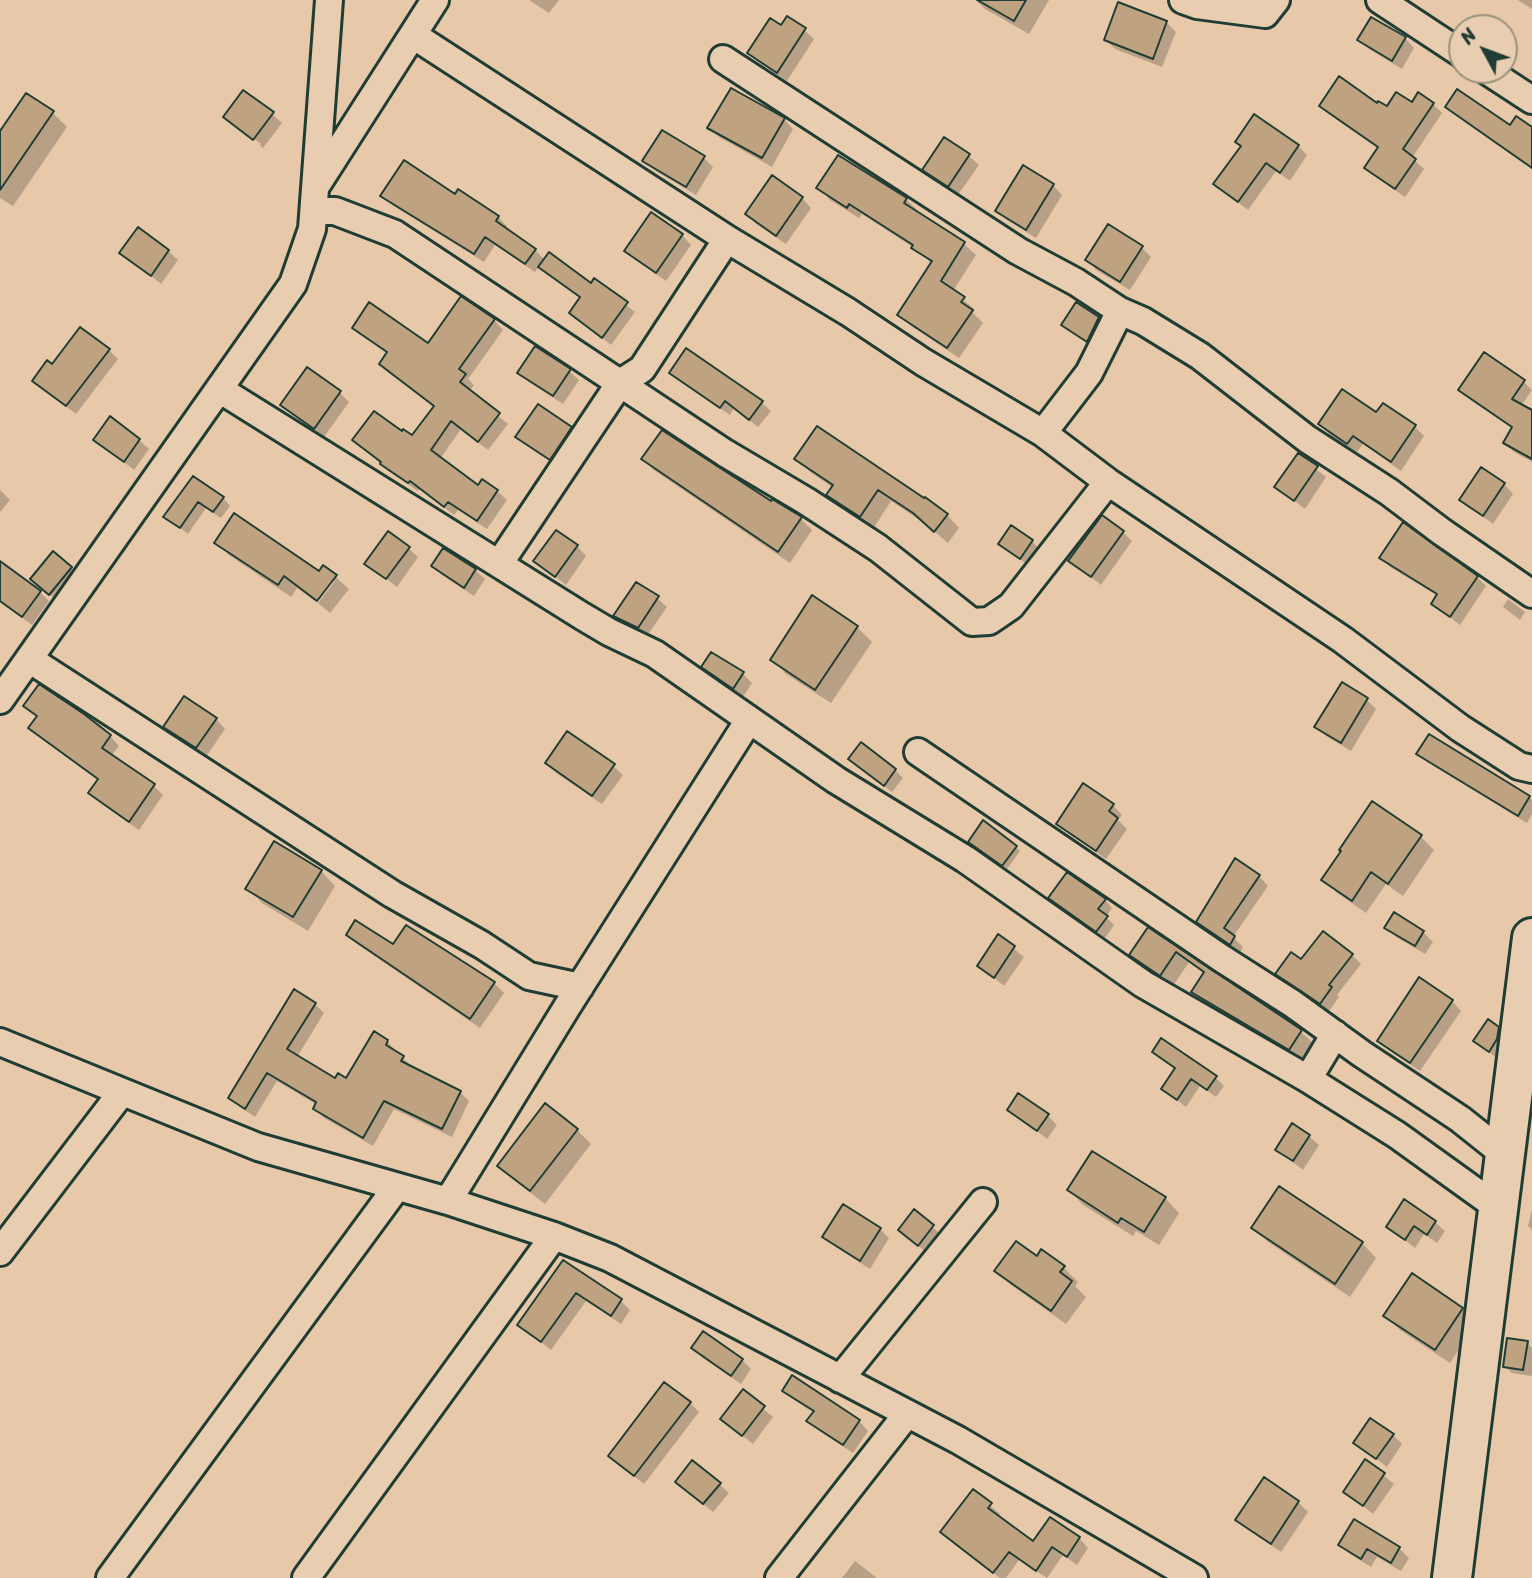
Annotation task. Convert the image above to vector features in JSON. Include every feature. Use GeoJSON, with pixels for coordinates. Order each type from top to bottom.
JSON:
{"type":"FeatureCollection","features":[{"type":"Feature","properties":{"kind":"street"},"geometry":{"type":"LineString","coordinates":[[0,700],[293,284],[312,229],[329,0]]}},
{"type":"Feature","properties":{"kind":"street"},"geometry":{"type":"LineString","coordinates":[[314,199],[435,0]]}},
{"type":"Feature","properties":{"kind":"street"},"geometry":{"type":"LineString","coordinates":[[1183,0],[1197,5],[1265,14],[1276,0]]}},
{"type":"Feature","properties":{"kind":"street"},"geometry":{"type":"LineString","coordinates":[[1380,0],[1448,45]]}},
{"type":"Feature","properties":{"kind":"street"},"geometry":{"type":"LineString","coordinates":[[413,35],[727,239],[848,312],[923,362],[1043,433],[1108,482],[1343,640],[1460,728],[1520,766],[1532,769]]}},
{"type":"Feature","properties":{"kind":"street"},"geometry":{"type":"LineString","coordinates":[[723,59],[1017,251],[1076,282],[1200,356],[1307,439],[1389,492],[1441,532],[1532,594]]}},
{"type":"Feature","properties":{"kind":"street"},"geometry":{"type":"LineString","coordinates":[[1507,84],[1532,100]]}},
{"type":"Feature","properties":{"kind":"street"},"geometry":{"type":"LineString","coordinates":[[314,199],[335,211],[395,234],[725,453],[878,548],[972,622],[989,621],[1011,606],[1108,482]]}},
{"type":"Feature","properties":{"kind":"street"},"geometry":{"type":"LineString","coordinates":[[499,564],[620,383],[642,369],[727,239]]}},
{"type":"Feature","properties":{"kind":"street"},"geometry":{"type":"LineString","coordinates":[[1043,433],[1089,373],[1119,310]]}},
{"type":"Feature","properties":{"kind":"street"},"geometry":{"type":"LineString","coordinates":[[219,389],[609,632],[655,654],[836,780],[965,859],[1143,984],[1308,1079],[1397,1135],[1497,1207]]}},
{"type":"Feature","properties":{"kind":"street"},"geometry":{"type":"LineString","coordinates":[[29,659],[392,894],[482,945],[529,976],[580,987]]}},
{"type":"Feature","properties":{"kind":"street"},"geometry":{"type":"LineString","coordinates":[[448,1201],[749,720]]}},
{"type":"Feature","properties":{"kind":"street"},"geometry":{"type":"LineString","coordinates":[[918,752],[1460,1119],[1504,1154]]}},
{"type":"Feature","properties":{"kind":"street"},"geometry":{"type":"LineString","coordinates":[[1452,1578],[1504,1154],[1521,1106],[1532,938]]}},
{"type":"Feature","properties":{"kind":"street"},"geometry":{"type":"LineString","coordinates":[[1308,1079],[1335,1034]]}},
{"type":"Feature","properties":{"kind":"street"},"geometry":{"type":"LineString","coordinates":[[0,1042],[258,1147],[448,1201],[554,1236],[610,1258],[958,1440],[1194,1578]]}},
{"type":"Feature","properties":{"kind":"street"},"geometry":{"type":"LineString","coordinates":[[0,1252],[121,1091]]}},
{"type":"Feature","properties":{"kind":"street"},"geometry":{"type":"LineString","coordinates":[[110,1578],[396,1188]]}},
{"type":"Feature","properties":{"kind":"street"},"geometry":{"type":"LineString","coordinates":[[840,1379],[983,1202]]}},
{"type":"Feature","properties":{"kind":"street"},"geometry":{"type":"LineString","coordinates":[[306,1578],[554,1236]]}},
{"type":"Feature","properties":{"kind":"street"},"geometry":{"type":"LineString","coordinates":[[779,1578],[907,1414]]}},
{"type":"Feature","properties":{"kind":"building"},"geometry":{"type":"Polygon","coordinates":[[[977,0],[1026,0],[1014,21],[977,0]]]}},
{"type":"Feature","properties":{"kind":"building"},"geometry":{"type":"Polygon","coordinates":[[[1118,2],[1167,21],[1153,59],[1104,40],[1118,2]]]}},
{"type":"Feature","properties":{"kind":"building"},"geometry":{"type":"Polygon","coordinates":[[[787,16],[806,28],[777,73],[747,53],[770,18],[781,25],[787,16]]]}},
{"type":"Feature","properties":{"kind":"building"},"geometry":{"type":"Polygon","coordinates":[[[1371,17],[1406,37],[1392,61],[1357,40],[1371,17]]]}},
{"type":"Feature","properties":{"kind":"building"},"geometry":{"type":"Polygon","coordinates":[[[1339,76],[1377,103],[1378,101],[1387,106],[1396,92],[1412,102],[1418,92],[1434,103],[1403,149],[1416,159],[1395,189],[1364,168],[1378,147],[1319,106],[1339,76]]]}},
{"type":"Feature","properties":{"kind":"building"},"geometry":{"type":"Polygon","coordinates":[[[731,88],[785,118],[762,158],[707,128],[731,88]]]}},
{"type":"Feature","properties":{"kind":"building"},"geometry":{"type":"Polygon","coordinates":[[[1457,89],[1510,125],[1516,116],[1532,127],[1532,168],[1445,107],[1457,89]]]}},
{"type":"Feature","properties":{"kind":"building"},"geometry":{"type":"Polygon","coordinates":[[[243,90],[274,112],[253,140],[223,117],[243,90]]]}},
{"type":"Feature","properties":{"kind":"building"},"geometry":{"type":"Polygon","coordinates":[[[26,93],[54,111],[0,190],[0,131],[26,93]]]}},
{"type":"Feature","properties":{"kind":"building"},"geometry":{"type":"Polygon","coordinates":[[[1254,114],[1299,145],[1280,173],[1266,163],[1238,202],[1213,184],[1241,146],[1235,142],[1254,114]]]}},
{"type":"Feature","properties":{"kind":"building"},"geometry":{"type":"Polygon","coordinates":[[[662,130],[705,156],[686,187],[642,161],[662,130]]]}},
{"type":"Feature","properties":{"kind":"building"},"geometry":{"type":"Polygon","coordinates":[[[944,137],[970,154],[948,187],[922,170],[944,137]]]}},
{"type":"Feature","properties":{"kind":"building"},"geometry":{"type":"Polygon","coordinates":[[[838,155],[907,198],[904,203],[965,242],[941,281],[965,297],[961,302],[973,310],[947,348],[897,315],[932,261],[911,248],[913,245],[849,204],[847,208],[816,188],[838,155]]]}},
{"type":"Feature","properties":{"kind":"building"},"geometry":{"type":"Polygon","coordinates":[[[404,160],[455,194],[458,189],[499,216],[496,221],[536,249],[525,264],[485,237],[474,254],[380,196],[404,160]]]}},
{"type":"Feature","properties":{"kind":"building"},"geometry":{"type":"Polygon","coordinates":[[[1023,165],[1054,184],[1026,230],[995,211],[1023,165]]]}},
{"type":"Feature","properties":{"kind":"building"},"geometry":{"type":"Polygon","coordinates":[[[772,175],[803,197],[776,236],[745,214],[772,175]]]}},
{"type":"Feature","properties":{"kind":"building"},"geometry":{"type":"Polygon","coordinates":[[[651,212],[683,234],[656,273],[624,251],[651,212]]]}},
{"type":"Feature","properties":{"kind":"building"},"geometry":{"type":"Polygon","coordinates":[[[1108,224],[1143,246],[1120,282],[1085,260],[1108,224]]]}},
{"type":"Feature","properties":{"kind":"building"},"geometry":{"type":"Polygon","coordinates":[[[138,227],[169,250],[151,276],[119,253],[138,227]]]}},
{"type":"Feature","properties":{"kind":"building"},"geometry":{"type":"Polygon","coordinates":[[[549,252],[591,283],[594,278],[628,302],[602,338],[569,313],[580,297],[538,267],[549,252]]]}},
{"type":"Feature","properties":{"kind":"building"},"geometry":{"type":"Polygon","coordinates":[[[461,296],[495,319],[459,369],[466,374],[460,382],[500,413],[478,442],[451,421],[431,450],[478,485],[482,479],[498,490],[477,521],[448,502],[444,507],[410,481],[408,483],[380,464],[381,462],[352,440],[374,411],[412,435],[434,406],[379,364],[387,352],[352,328],[369,302],[428,343],[461,296]]]}},
{"type":"Feature","properties":{"kind":"building"},"geometry":{"type":"Polygon","coordinates":[[[1076,302],[1099,317],[1087,342],[1061,325],[1076,302]]]}},
{"type":"Feature","properties":{"kind":"building"},"geometry":{"type":"Polygon","coordinates":[[[80,327],[110,349],[66,406],[32,381],[47,360],[52,364],[80,327]]]}},
{"type":"Feature","properties":{"kind":"building"},"geometry":{"type":"Polygon","coordinates":[[[535,346],[571,369],[553,396],[517,373],[535,346]]]}},
{"type":"Feature","properties":{"kind":"building"},"geometry":{"type":"Polygon","coordinates":[[[686,348],[763,401],[749,420],[725,401],[720,408],[669,373],[686,348]]]}},
{"type":"Feature","properties":{"kind":"building"},"geometry":{"type":"Polygon","coordinates":[[[1484,352],[1525,380],[1512,399],[1532,410],[1532,459],[1503,443],[1512,427],[1458,390],[1484,352]]]}},
{"type":"Feature","properties":{"kind":"building"},"geometry":{"type":"Polygon","coordinates":[[[307,367],[341,391],[314,429],[280,405],[307,367]]]}},
{"type":"Feature","properties":{"kind":"building"},"geometry":{"type":"Polygon","coordinates":[[[1342,389],[1376,412],[1383,403],[1416,425],[1391,462],[1353,436],[1347,444],[1318,424],[1342,389]]]}},
{"type":"Feature","properties":{"kind":"building"},"geometry":{"type":"Polygon","coordinates":[[[538,404],[572,427],[550,460],[515,437],[538,404]]]}},
{"type":"Feature","properties":{"kind":"building"},"geometry":{"type":"Polygon","coordinates":[[[110,416],[140,439],[124,462],[93,440],[110,416]]]}},
{"type":"Feature","properties":{"kind":"building"},"geometry":{"type":"Polygon","coordinates":[[[817,426],[948,514],[934,532],[913,513],[878,490],[860,517],[826,495],[833,485],[794,459],[817,426]]]}},
{"type":"Feature","properties":{"kind":"building"},"geometry":{"type":"Polygon","coordinates":[[[662,430],[771,501],[772,499],[802,517],[778,552],[641,459],[662,430]]]}},
{"type":"Feature","properties":{"kind":"building"},"geometry":{"type":"Polygon","coordinates":[[[1298,453],[1318,466],[1294,501],[1274,487],[1298,453]]]}},
{"type":"Feature","properties":{"kind":"building"},"geometry":{"type":"Polygon","coordinates":[[[1481,467],[1505,483],[1483,516],[1459,500],[1481,467]]]}},
{"type":"Feature","properties":{"kind":"building"},"geometry":{"type":"Polygon","coordinates":[[[193,476],[224,497],[213,512],[198,502],[180,528],[163,517],[193,476]]]}},
{"type":"Feature","properties":{"kind":"building"},"geometry":{"type":"Polygon","coordinates":[[[234,513],[319,571],[323,565],[337,575],[317,601],[284,576],[278,585],[214,543],[234,513]]]}},
{"type":"Feature","properties":{"kind":"building"},"geometry":{"type":"Polygon","coordinates":[[[1102,515],[1124,531],[1091,577],[1068,561],[1102,515]]]}},
{"type":"Feature","properties":{"kind":"building"},"geometry":{"type":"Polygon","coordinates":[[[1403,522],[1478,576],[1450,617],[1431,604],[1437,594],[1379,558],[1403,522]]]}},
{"type":"Feature","properties":{"kind":"building"},"geometry":{"type":"Polygon","coordinates":[[[1011,525],[1033,540],[1020,559],[998,544],[1011,525]]]}},
{"type":"Feature","properties":{"kind":"building"},"geometry":{"type":"Polygon","coordinates":[[[556,530],[578,545],[555,577],[533,561],[556,530]]]}},
{"type":"Feature","properties":{"kind":"building"},"geometry":{"type":"Polygon","coordinates":[[[388,531],[410,547],[386,579],[364,564],[388,531]]]}},
{"type":"Feature","properties":{"kind":"building"},"geometry":{"type":"Polygon","coordinates":[[[443,548],[476,569],[464,588],[431,566],[443,548]]]}},
{"type":"Feature","properties":{"kind":"building"},"geometry":{"type":"Polygon","coordinates":[[[53,551],[72,567],[49,595],[30,579],[53,551]]]}},
{"type":"Feature","properties":{"kind":"building"},"geometry":{"type":"Polygon","coordinates":[[[0,561],[41,591],[22,617],[0,601],[0,561]]]}},
{"type":"Feature","properties":{"kind":"building"},"geometry":{"type":"Polygon","coordinates":[[[636,582],[659,596],[638,628],[613,616],[636,582]]]}},
{"type":"Feature","properties":{"kind":"building"},"geometry":{"type":"Polygon","coordinates":[[[812,595],[858,626],[815,690],[770,660],[812,595]]]}},
{"type":"Feature","properties":{"kind":"building"},"geometry":{"type":"Polygon","coordinates":[[[711,652],[744,672],[733,689],[701,667],[711,652]]]}},
{"type":"Feature","properties":{"kind":"building"},"geometry":{"type":"Polygon","coordinates":[[[1342,682],[1368,698],[1341,743],[1314,727],[1342,682]]]}},
{"type":"Feature","properties":{"kind":"building"},"geometry":{"type":"Polygon","coordinates":[[[39,684],[111,735],[102,748],[155,784],[129,822],[88,793],[98,779],[28,728],[37,716],[23,706],[39,684]]]}},
{"type":"Feature","properties":{"kind":"building"},"geometry":{"type":"Polygon","coordinates":[[[184,696],[217,718],[196,748],[163,727],[184,696]]]}},
{"type":"Feature","properties":{"kind":"building"},"geometry":{"type":"Polygon","coordinates":[[[567,731],[615,764],[592,796],[545,763],[567,731]]]}},
{"type":"Feature","properties":{"kind":"building"},"geometry":{"type":"Polygon","coordinates":[[[1429,734],[1530,796],[1518,816],[1416,754],[1429,734]]]}},
{"type":"Feature","properties":{"kind":"building"},"geometry":{"type":"Polygon","coordinates":[[[861,742],[896,769],[884,786],[848,759],[861,742]]]}},
{"type":"Feature","properties":{"kind":"building"},"geometry":{"type":"Polygon","coordinates":[[[1083,783],[1114,804],[1109,811],[1118,818],[1096,851],[1056,824],[1083,783]]]}},
{"type":"Feature","properties":{"kind":"building"},"geometry":{"type":"Polygon","coordinates":[[[1372,801],[1422,835],[1388,884],[1371,872],[1352,901],[1321,880],[1372,801]]]}},
{"type":"Feature","properties":{"kind":"building"},"geometry":{"type":"Polygon","coordinates":[[[983,820],[1017,846],[1002,866],[968,842],[983,820]]]}},
{"type":"Feature","properties":{"kind":"building"},"geometry":{"type":"Polygon","coordinates":[[[274,841],[322,870],[293,917],[245,889],[274,841]]]}},
{"type":"Feature","properties":{"kind":"building"},"geometry":{"type":"Polygon","coordinates":[[[1235,858],[1260,875],[1224,928],[1235,936],[1230,945],[1196,922],[1235,858]]]}},
{"type":"Feature","properties":{"kind":"building"},"geometry":{"type":"Polygon","coordinates":[[[1067,872],[1106,899],[1098,909],[1108,916],[1096,932],[1048,898],[1067,872]]]}},
{"type":"Feature","properties":{"kind":"building"},"geometry":{"type":"Polygon","coordinates":[[[1394,912],[1424,931],[1415,946],[1384,928],[1394,912]]]}},
{"type":"Feature","properties":{"kind":"building"},"geometry":{"type":"Polygon","coordinates":[[[355,920],[393,944],[406,925],[495,982],[470,1019],[346,935],[355,920]]]}},
{"type":"Feature","properties":{"kind":"building"},"geometry":{"type":"Polygon","coordinates":[[[1148,927],[1302,1030],[1289,1050],[1191,992],[1204,972],[1176,952],[1160,976],[1129,955],[1148,927]]]}},
{"type":"Feature","properties":{"kind":"building"},"geometry":{"type":"Polygon","coordinates":[[[1323,931],[1353,954],[1329,985],[1332,987],[1320,1004],[1275,974],[1291,952],[1301,959],[1323,931]]]}},
{"type":"Feature","properties":{"kind":"building"},"geometry":{"type":"Polygon","coordinates":[[[998,934],[1015,946],[994,978],[977,966],[998,934]]]}},
{"type":"Feature","properties":{"kind":"building"},"geometry":{"type":"Polygon","coordinates":[[[1419,977],[1453,1000],[1410,1063],[1377,1041],[1419,977]]]}},
{"type":"Feature","properties":{"kind":"building"},"geometry":{"type":"Polygon","coordinates":[[[294,989],[316,1003],[287,1049],[335,1078],[338,1073],[346,1078],[374,1031],[388,1040],[386,1045],[404,1056],[401,1061],[461,1091],[442,1129],[384,1101],[363,1138],[313,1109],[316,1102],[267,1073],[245,1109],[228,1098],[294,989]]]}},
{"type":"Feature","properties":{"kind":"building"},"geometry":{"type":"Polygon","coordinates":[[[1488,1019],[1499,1027],[1497,1039],[1489,1052],[1473,1041],[1488,1019]]]}},
{"type":"Feature","properties":{"kind":"building"},"geometry":{"type":"Polygon","coordinates":[[[1161,1038],[1217,1076],[1207,1090],[1191,1079],[1177,1100],[1161,1089],[1175,1068],[1152,1052],[1161,1038]]]}},
{"type":"Feature","properties":{"kind":"building"},"geometry":{"type":"Polygon","coordinates":[[[1018,1093],[1049,1114],[1037,1131],[1007,1110],[1018,1093]]]}},
{"type":"Feature","properties":{"kind":"building"},"geometry":{"type":"Polygon","coordinates":[[[545,1103],[578,1129],[530,1191],[497,1166],[545,1103]]]}},
{"type":"Feature","properties":{"kind":"building"},"geometry":{"type":"Polygon","coordinates":[[[1292,1123],[1310,1135],[1293,1161],[1275,1150],[1292,1123]]]}},
{"type":"Feature","properties":{"kind":"building"},"geometry":{"type":"Polygon","coordinates":[[[1092,1151],[1166,1197],[1144,1232],[1121,1218],[1118,1223],[1067,1190],[1092,1151]]]}},
{"type":"Feature","properties":{"kind":"building"},"geometry":{"type":"Polygon","coordinates":[[[1279,1186],[1363,1242],[1335,1284],[1251,1228],[1279,1186]]]}},
{"type":"Feature","properties":{"kind":"building"},"geometry":{"type":"Polygon","coordinates":[[[1404,1199],[1436,1221],[1427,1235],[1414,1226],[1405,1240],[1386,1227],[1404,1199]]]}},
{"type":"Feature","properties":{"kind":"building"},"geometry":{"type":"Polygon","coordinates":[[[843,1204],[881,1228],[860,1261],[822,1237],[843,1204]]]}},
{"type":"Feature","properties":{"kind":"building"},"geometry":{"type":"Polygon","coordinates":[[[914,1209],[934,1225],[918,1246],[898,1230],[914,1209]]]}},
{"type":"Feature","properties":{"kind":"building"},"geometry":{"type":"Polygon","coordinates":[[[1016,1241],[1037,1256],[1041,1249],[1065,1266],[1060,1272],[1072,1281],[1051,1311],[994,1271],[1016,1241]]]}},
{"type":"Feature","properties":{"kind":"building"},"geometry":{"type":"Polygon","coordinates":[[[563,1260],[622,1299],[611,1316],[576,1293],[541,1342],[517,1325],[563,1260]]]}},
{"type":"Feature","properties":{"kind":"building"},"geometry":{"type":"Polygon","coordinates":[[[1412,1273],[1463,1308],[1435,1350],[1383,1316],[1412,1273]]]}},
{"type":"Feature","properties":{"kind":"building"},"geometry":{"type":"Polygon","coordinates":[[[703,1331],[743,1359],[731,1376],[691,1348],[703,1331]]]}},
{"type":"Feature","properties":{"kind":"building"},"geometry":{"type":"Polygon","coordinates":[[[1507,1338],[1528,1341],[1523,1370],[1503,1367],[1507,1338]]]}},
{"type":"Feature","properties":{"kind":"building"},"geometry":{"type":"Polygon","coordinates":[[[792,1375],[860,1420],[843,1445],[806,1421],[814,1411],[782,1391],[792,1375]]]}},
{"type":"Feature","properties":{"kind":"building"},"geometry":{"type":"Polygon","coordinates":[[[664,1382],[691,1402],[634,1476],[608,1456],[664,1382]]]}},
{"type":"Feature","properties":{"kind":"building"},"geometry":{"type":"Polygon","coordinates":[[[743,1389],[765,1406],[742,1436],[720,1419],[743,1389]]]}},
{"type":"Feature","properties":{"kind":"building"},"geometry":{"type":"Polygon","coordinates":[[[1370,1418],[1394,1434],[1376,1459],[1353,1443],[1370,1418]]]}},
{"type":"Feature","properties":{"kind":"building"},"geometry":{"type":"Polygon","coordinates":[[[1365,1459],[1385,1473],[1363,1506],[1343,1492],[1365,1459]]]}},
{"type":"Feature","properties":{"kind":"building"},"geometry":{"type":"Polygon","coordinates":[[[692,1460],[721,1483],[703,1504],[675,1482],[692,1460]]]}},
{"type":"Feature","properties":{"kind":"building"},"geometry":{"type":"Polygon","coordinates":[[[1264,1477],[1299,1501],[1271,1544],[1235,1520],[1264,1477]]]}},
{"type":"Feature","properties":{"kind":"building"},"geometry":{"type":"Polygon","coordinates":[[[973,1489],[992,1503],[988,1508],[1033,1541],[1050,1517],[1080,1537],[1067,1557],[1052,1547],[1036,1571],[1009,1552],[993,1573],[940,1532],[973,1489]]]}},
{"type":"Feature","properties":{"kind":"building"},"geometry":{"type":"Polygon","coordinates":[[[1354,1519],[1400,1547],[1391,1563],[1367,1549],[1361,1559],[1338,1545],[1354,1519]]]}}]}
